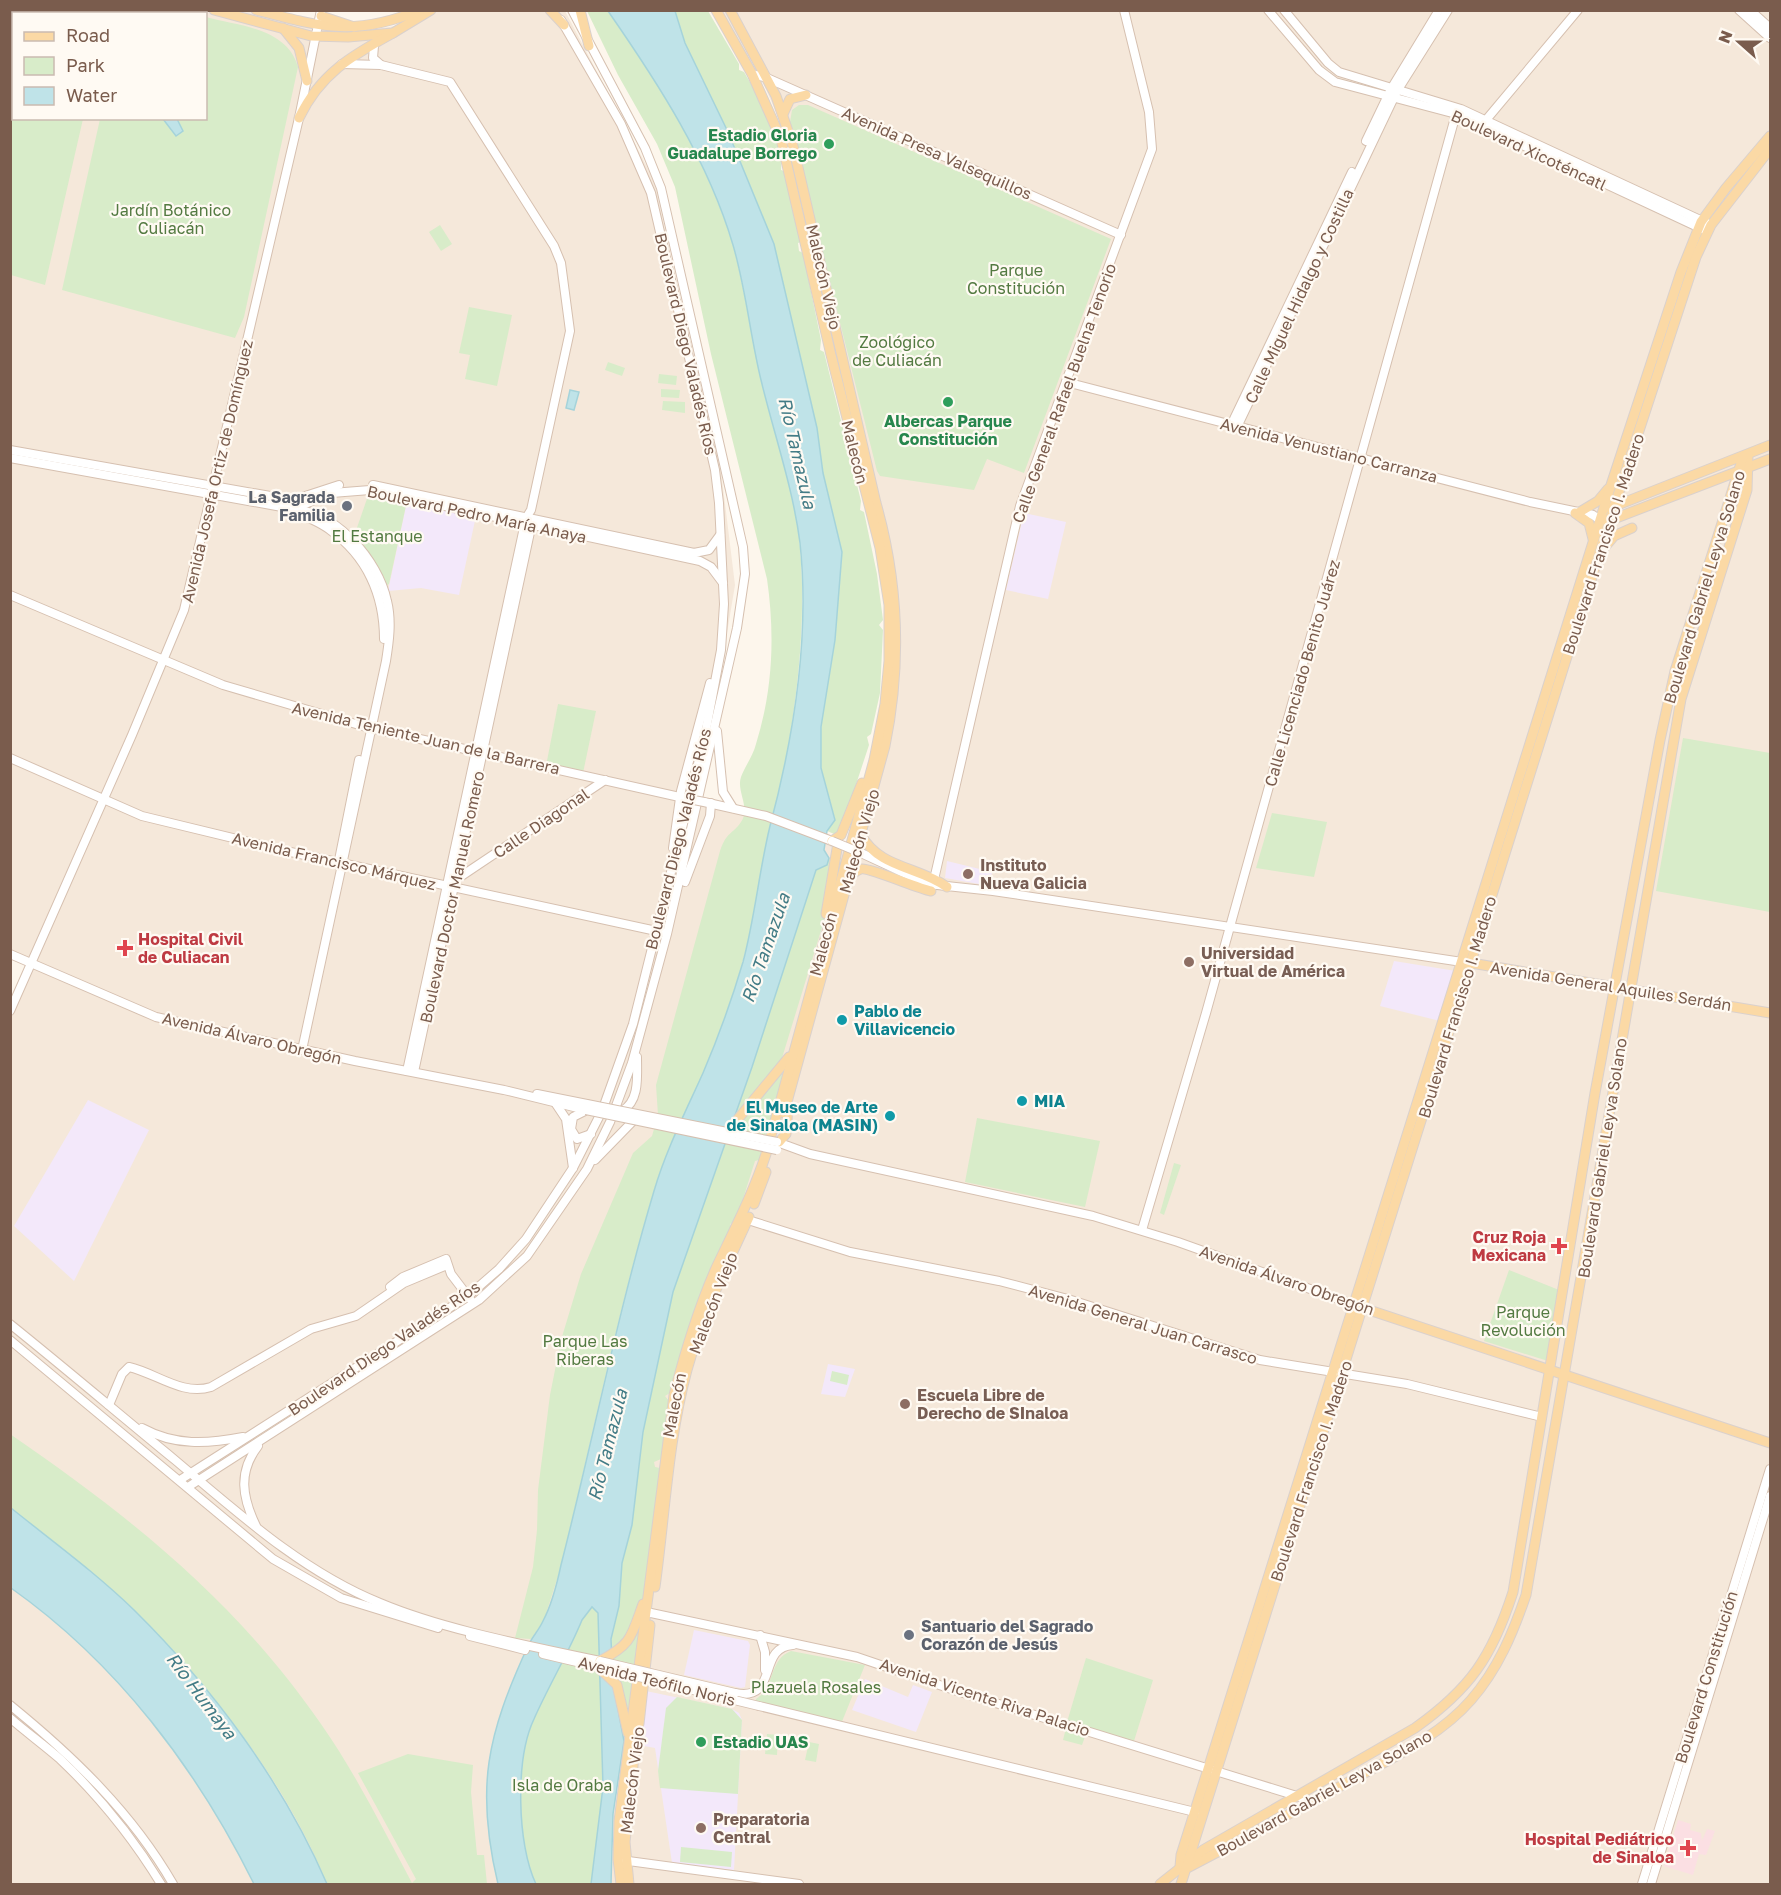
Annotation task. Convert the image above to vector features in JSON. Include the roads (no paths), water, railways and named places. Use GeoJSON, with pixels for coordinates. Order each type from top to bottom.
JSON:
{"type":"FeatureCollection","features":[{"type":"Feature","properties":{"kind":"main road"},"geometry":{"type":"LineString","coordinates":[[214,10],[283,28],[348,37],[393,33]]}},
{"type":"Feature","properties":{"kind":"main road"},"geometry":{"type":"LineString","coordinates":[[256,10],[318,32],[380,24],[420,10]]}},
{"type":"Feature","properties":{"kind":"main road"},"geometry":{"type":"LineString","coordinates":[[299,118],[317,85],[342,64],[431,10]]}},
{"type":"Feature","properties":{"kind":"main road"},"geometry":{"type":"LineString","coordinates":[[550,10],[564,25]]}},
{"type":"Feature","properties":{"kind":"main road","name":"Boulevard Diego Valadés Ríos"},"geometry":{"type":"LineString","coordinates":[[180,1480],[468,1296],[499,1269],[526,1239],[573,1168],[607,1098],[633,1024],[697,774],[720,658],[724,604],[715,470],[651,193],[621,124],[555,10]]}},
{"type":"Feature","properties":{"kind":"main road","name":"Boulevard Diego Valadés Ríos"},"geometry":{"type":"LineString","coordinates":[[188,1487],[474,1304],[527,1256],[587,1169],[610,1122],[636,1048],[667,934],[737,628],[744,568],[735,512],[661,188],[645,148],[589,46],[572,10]]}},
{"type":"Feature","properties":{"kind":"main road","name":"Malecón"},"geometry":{"type":"LineString","coordinates":[[621,1884],[620,1821],[668,1432],[680,1371],[706,1293],[752,1194],[766,1154],[873,762],[885,704],[889,661],[889,605],[880,548],[831,355],[786,159],[772,117],[752,74],[716,10]]}},
{"type":"Feature","properties":{"kind":"main road","name":"Malecón Viejo"},"geometry":{"type":"LineString","coordinates":[[629,1884],[622,1860],[651,1612],[675,1434],[687,1371],[712,1295],[762,1187],[885,746],[896,689],[898,647],[891,562],[799,170],[783,114],[767,78],[730,10]]}},
{"type":"Feature","properties":{"kind":"main road","name":"Calle General Rafael Buelna Tenorio"},"geometry":{"type":"LineString","coordinates":[[930,884],[1020,506],[1153,146],[1149,112],[1124,10]]}},
{"type":"Feature","properties":{"kind":"main road","name":"Boulevard Xicoténcatl"},"geometry":{"type":"LineString","coordinates":[[1268,10],[1327,77],[1348,87],[1392,93],[1486,120],[1700,225]]}},
{"type":"Feature","properties":{"kind":"main road","name":"Boulevard Xicoténcatl"},"geometry":{"type":"LineString","coordinates":[[1284,10],[1328,63],[1339,72],[1392,93],[1456,114],[1710,228]]}},
{"type":"Feature","properties":{"kind":"main road","name":"Calle Miguel Hidalgo y Costilla"},"geometry":{"type":"LineString","coordinates":[[1237,427],[1234,419],[1392,93],[1439,10]]}},
{"type":"Feature","properties":{"kind":"main road","name":"Calle Miguel Hidalgo y Costilla"},"geometry":{"type":"LineString","coordinates":[[1392,93],[1448,10]]}},
{"type":"Feature","properties":{"kind":"main road"},"geometry":{"type":"LineString","coordinates":[[1486,120],[1578,10]]}},
{"type":"Feature","properties":{"kind":"main road"},"geometry":{"type":"LineString","coordinates":[[1739,10],[1770,38]]}},
{"type":"Feature","properties":{"kind":"main road"},"geometry":{"type":"LineString","coordinates":[[1750,10],[1770,28]]}},
{"type":"Feature","properties":{"kind":"main road"},"geometry":{"type":"LineString","coordinates":[[321,13],[356,27]]}},
{"type":"Feature","properties":{"kind":"main road","name":"Avenida Josefa Ortiz de Domínguez"},"geometry":{"type":"LineString","coordinates":[[10,1011],[104,800],[184,610],[214,490],[321,13]]}},
{"type":"Feature","properties":{"kind":"main road"},"geometry":{"type":"LineString","coordinates":[[581,14],[589,46]]}},
{"type":"Feature","properties":{"kind":"main road"},"geometry":{"type":"LineString","coordinates":[[283,28],[299,48],[307,81]]}},
{"type":"Feature","properties":{"kind":"main road"},"geometry":{"type":"LineString","coordinates":[[374,46],[373,58],[381,66]]}},
{"type":"Feature","properties":{"kind":"main road","name":"Boulevard Doctor Manuel Romero"},"geometry":{"type":"LineString","coordinates":[[342,64],[381,66],[450,82],[558,254],[568,302],[570,331],[411,1072]]}},
{"type":"Feature","properties":{"kind":"main road","name":"Avenida Presa Valsequillos"},"geometry":{"type":"LineString","coordinates":[[752,74],[806,95],[1121,235]]}},
{"type":"Feature","properties":{"kind":"main road"},"geometry":{"type":"LineString","coordinates":[[783,114],[790,99],[806,95]]}},
{"type":"Feature","properties":{"kind":"main road","name":"Calle Licenciado Benito Juárez"},"geometry":{"type":"LineString","coordinates":[[1142,1230],[1362,459],[1456,114]]}},
{"type":"Feature","properties":{"kind":"main road","name":"Boulevard Francisco I. Madero"},"geometry":{"type":"LineString","coordinates":[[1185,1864],[1466,962],[1611,485],[1700,225],[1770,136]]}},
{"type":"Feature","properties":{"kind":"main road","name":"Boulevard Francisco I. Madero"},"geometry":{"type":"LineString","coordinates":[[1614,507],[1696,257],[1710,228],[1770,149]]}},
{"type":"Feature","properties":{"kind":"main road","name":"Avenida Venustiano Carranza"},"geometry":{"type":"LineString","coordinates":[[1066,382],[1577,513],[1601,516]]}},
{"type":"Feature","properties":{"kind":"main road"},"geometry":{"type":"LineString","coordinates":[[1601,516],[1614,507],[1640,496],[1770,445]]}},
{"type":"Feature","properties":{"kind":"main road","name":"Boulevard Pedro María Anaya"},"geometry":{"type":"LineString","coordinates":[[10,450],[214,490],[293,509],[332,492],[370,490],[694,553],[709,550],[720,535]]}},
{"type":"Feature","properties":{"kind":"main road","name":"Boulevard Gabriel Leyva Solano"},"geometry":{"type":"LineString","coordinates":[[1185,1864],[1313,1801],[1438,1730],[1473,1698],[1497,1665],[1526,1595],[1681,699],[1747,490],[1745,456]]}},
{"type":"Feature","properties":{"kind":"main road","name":"Boulevard Pedro María Anaya"},"geometry":{"type":"LineString","coordinates":[[10,458],[293,500],[334,486],[370,484],[700,561],[714,569],[723,584]]}},
{"type":"Feature","properties":{"kind":"main road"},"geometry":{"type":"LineString","coordinates":[[1601,516],[1770,459]]}},
{"type":"Feature","properties":{"kind":"main road","name":"Boulevard Gabriel Leyva Solano"},"geometry":{"type":"LineString","coordinates":[[1160,1884],[1185,1864],[1414,1728],[1442,1709],[1483,1663],[1501,1630],[1513,1592],[1615,985],[1675,671],[1744,469]]}},
{"type":"Feature","properties":{"kind":"main road"},"geometry":{"type":"LineString","coordinates":[[1623,478],[1629,492],[1640,496]]}},
{"type":"Feature","properties":{"kind":"main road"},"geometry":{"type":"LineString","coordinates":[[1593,542],[1589,523],[1577,513],[1603,496],[1611,485]]}},
{"type":"Feature","properties":{"kind":"main road"},"geometry":{"type":"LineString","coordinates":[[719,503],[727,500],[735,512]]}},
{"type":"Feature","properties":{"kind":"main road"},"geometry":{"type":"LineString","coordinates":[[293,509],[323,525],[351,547],[371,575],[379,595],[384,649],[302,1050]]}},
{"type":"Feature","properties":{"kind":"main road","name":"Boulevard Francisco I. Madero"},"geometry":{"type":"LineString","coordinates":[[1466,962],[1600,552],[1601,516]]}},
{"type":"Feature","properties":{"kind":"main road"},"geometry":{"type":"LineString","coordinates":[[1600,552],[1614,536],[1632,528]]}},
{"type":"Feature","properties":{"kind":"main road"},"geometry":{"type":"LineString","coordinates":[[880,548],[891,562]]}},
{"type":"Feature","properties":{"kind":"main road","name":"Avenida Teniente Juan de la Barrera"},"geometry":{"type":"LineString","coordinates":[[10,595],[236,690],[368,728],[682,797]]}},
{"type":"Feature","properties":{"kind":"main road"},"geometry":{"type":"LineString","coordinates":[[724,604],[727,626],[737,628]]}},
{"type":"Feature","properties":{"kind":"main road"},"geometry":{"type":"LineString","coordinates":[[664,900],[682,797],[714,667],[720,658]]}},
{"type":"Feature","properties":{"kind":"main road"},"geometry":{"type":"LineString","coordinates":[[716,724],[723,792],[734,808]]}},
{"type":"Feature","properties":{"kind":"main road","name":"Avenida Francisco Márquez"},"geometry":{"type":"LineString","coordinates":[[10,758],[142,816],[340,864],[452,885],[667,934]]}},
{"type":"Feature","properties":{"kind":"main road"},"geometry":{"type":"LineString","coordinates":[[824,941],[835,842],[841,835],[873,762]]}},
{"type":"Feature","properties":{"kind":"main road","name":"Calle Diagonal"},"geometry":{"type":"LineString","coordinates":[[452,885],[605,780]]}},
{"type":"Feature","properties":{"kind":"main road"},"geometry":{"type":"LineString","coordinates":[[682,797],[766,816],[835,842],[930,884],[947,887]]}},
{"type":"Feature","properties":{"kind":"main road"},"geometry":{"type":"LineString","coordinates":[[676,898],[710,816],[707,802]]}},
{"type":"Feature","properties":{"kind":"main road"},"geometry":{"type":"LineString","coordinates":[[861,835],[875,853],[908,869],[930,884]]}},
{"type":"Feature","properties":{"kind":"main road"},"geometry":{"type":"LineString","coordinates":[[849,876],[865,868],[910,886],[930,884]]}},
{"type":"Feature","properties":{"kind":"main road","name":"Avenida General Aquiles Serdán"},"geometry":{"type":"LineString","coordinates":[[947,887],[993,891],[1466,962],[1615,985],[1770,1013]]}},
{"type":"Feature","properties":{"kind":"main road","name":"Avenida Álvaro Obregón"},"geometry":{"type":"LineString","coordinates":[[10,954],[156,1017],[302,1050],[587,1107],[634,1120],[753,1145],[778,1145]]}},
{"type":"Feature","properties":{"kind":"main road"},"geometry":{"type":"LineString","coordinates":[[622,1111],[630,1106],[634,1098],[636,1048]]}},
{"type":"Feature","properties":{"kind":"main road"},"geometry":{"type":"LineString","coordinates":[[731,1133],[733,1125],[774,1078],[794,1048]]}},
{"type":"Feature","properties":{"kind":"main road","name":"Avenida Álvaro Obregón"},"geometry":{"type":"LineString","coordinates":[[504,1090],[556,1104],[622,1111],[731,1133],[940,1184],[1093,1216],[1142,1230],[1564,1376],[1770,1443]]}},
{"type":"Feature","properties":{"kind":"main road"},"geometry":{"type":"LineString","coordinates":[[778,1145],[786,1134],[789,1094]]}},
{"type":"Feature","properties":{"kind":"main road"},"geometry":{"type":"LineString","coordinates":[[556,1104],[566,1119],[573,1168]]}},
{"type":"Feature","properties":{"kind":"main road"},"geometry":{"type":"LineString","coordinates":[[587,1107],[573,1117],[571,1129],[577,1138],[591,1134]]}},
{"type":"Feature","properties":{"kind":"main road"},"geometry":{"type":"LineString","coordinates":[[587,1169],[634,1120]]}},
{"type":"Feature","properties":{"kind":"main road"},"geometry":{"type":"LineString","coordinates":[[752,1194],[759,1157],[753,1145]]}},
{"type":"Feature","properties":{"kind":"main road","name":"Avenida General Juan Carrasco"},"geometry":{"type":"LineString","coordinates":[[748,1220],[850,1252],[999,1281],[1068,1299],[1260,1360],[1407,1384],[1542,1417]]}},
{"type":"Feature","properties":{"kind":"main road"},"geometry":{"type":"LineString","coordinates":[[109,1405],[122,1374],[129,1367],[176,1385],[198,1390],[211,1388],[311,1329],[351,1318],[407,1281],[447,1262],[474,1304]]}},
{"type":"Feature","properties":{"kind":"main road"},"geometry":{"type":"LineString","coordinates":[[10,1324],[128,1420],[152,1433],[190,1443],[249,1436]]}},
{"type":"Feature","properties":{"kind":"main road"},"geometry":{"type":"LineString","coordinates":[[10,1340],[188,1487]]}},
{"type":"Feature","properties":{"kind":"main road","name":"Avenida Teófilo Noris"},"geometry":{"type":"LineString","coordinates":[[128,1420],[258,1529],[305,1562],[364,1596],[443,1626]]}},
{"type":"Feature","properties":{"kind":"main road"},"geometry":{"type":"LineString","coordinates":[[258,1529],[244,1497],[244,1477],[250,1458],[262,1441]]}},
{"type":"Feature","properties":{"kind":"main road","name":"Boulevard Constitución"},"geometry":{"type":"LineString","coordinates":[[1642,1884],[1770,1469]]}},
{"type":"Feature","properties":{"kind":"main road","name":"Avenida Teófilo Noris"},"geometry":{"type":"LineString","coordinates":[[188,1487],[256,1546],[320,1588],[378,1611],[1195,1812]]}},
{"type":"Feature","properties":{"kind":"main road","name":"Boulevard Constitución"},"geometry":{"type":"LineString","coordinates":[[1651,1884],[1770,1496]]}},
{"type":"Feature","properties":{"kind":"main road"},"geometry":{"type":"LineString","coordinates":[[629,1746],[617,1685],[599,1664],[625,1645],[648,1588]]}},
{"type":"Feature","properties":{"kind":"main road","name":"Avenida Vicente Riva Palacio"},"geometry":{"type":"LineString","coordinates":[[651,1612],[873,1661],[960,1692],[1313,1801]]}},
{"type":"Feature","properties":{"kind":"main road"},"geometry":{"type":"LineString","coordinates":[[760,1635],[765,1652],[765,1680]]}},
{"type":"Feature","properties":{"kind":"main road"},"geometry":{"type":"LineString","coordinates":[[765,1680],[775,1653],[787,1645],[804,1646]]}},
{"type":"Feature","properties":{"kind":"main road","name":"Avenida Teófilo Noris"},"geometry":{"type":"LineString","coordinates":[[599,1664],[735,1693],[754,1693],[765,1680]]}},
{"type":"Feature","properties":{"kind":"main road"},"geometry":{"type":"LineString","coordinates":[[10,1731],[16,1710],[77,1763],[116,1804],[151,1850],[173,1884]]}},
{"type":"Feature","properties":{"kind":"main road"},"geometry":{"type":"LineString","coordinates":[[12,1719],[61,1761],[109,1811],[161,1884]]}},
{"type":"Feature","properties":{"kind":"main road","name":"Boulevard Francisco I. Madero"},"geometry":{"type":"LineString","coordinates":[[1181,1884],[1195,1812],[1213,1769]]}},
{"type":"Feature","properties":{"kind":"main road"},"geometry":{"type":"LineString","coordinates":[[109,1811],[116,1804]]}},
{"type":"Feature","properties":{"kind":"main road"},"geometry":{"type":"LineString","coordinates":[[622,1860],[799,1884]]}},
{"type":"Feature","properties":{"kind":"water","name":"Río Tamazula"},"geometry":{"type":"Polygon","coordinates":[[[608,11],[675,11],[685,43],[728,132],[774,244],[817,428],[823,473],[842,552],[835,640],[821,727],[821,768],[835,820],[827,831],[824,850],[829,858],[827,865],[816,870],[752,1067],[673,1292],[643,1432],[632,1525],[622,1563],[619,1606],[611,1639],[613,1683],[624,1741],[613,1814],[611,1884],[591,1884],[603,1787],[598,1613],[592,1607],[582,1620],[528,1736],[521,1779],[522,1825],[525,1847],[536,1884],[498,1884],[487,1819],[489,1762],[494,1735],[514,1678],[554,1594],[628,1284],[659,1176],[714,1046],[743,962],[793,722],[801,650],[803,578],[797,522],[761,380],[733,245],[710,183],[680,123],[608,11]]]}},
{"type":"Feature","properties":{"kind":"water"},"geometry":{"type":"Polygon","coordinates":[[[164,120],[178,120],[183,131],[176,136],[164,120]]]}},
{"type":"Feature","properties":{"kind":"water"},"geometry":{"type":"Polygon","coordinates":[[[570,390],[579,392],[574,410],[566,408],[570,390]]]}},
{"type":"Feature","properties":{"kind":"water","name":"Río Humaya"},"geometry":{"type":"Polygon","coordinates":[[[11,1508],[119,1596],[191,1671],[244,1738],[267,1773],[309,1846],[327,1884],[254,1884],[207,1800],[151,1721],[86,1650],[11,1588],[11,1508]]]}},
{"type":"Feature","properties":{"kind":"place","name":"Estadio Gloria Guadalupe Borrego"},"geometry":{"type":"Point","coordinates":[829,144]}},
{"type":"Feature","properties":{"kind":"place","name":"Albercas Parque Constitución"},"geometry":{"type":"Point","coordinates":[948,402]}},
{"type":"Feature","properties":{"kind":"place","name":"La Sagrada Familia"},"geometry":{"type":"Point","coordinates":[347,506]}},
{"type":"Feature","properties":{"kind":"place","name":"Instituto Nueva Galicia"},"geometry":{"type":"Point","coordinates":[968,874]}},
{"type":"Feature","properties":{"kind":"place","name":"Hospital Civil de Culiacan"},"geometry":{"type":"Point","coordinates":[125,948]}},
{"type":"Feature","properties":{"kind":"place","name":"Universidad Virtual de América"},"geometry":{"type":"Point","coordinates":[1189,962]}},
{"type":"Feature","properties":{"kind":"place","name":"Pablo de Villavicencio"},"geometry":{"type":"Point","coordinates":[842,1020]}},
{"type":"Feature","properties":{"kind":"place","name":"MIA"},"geometry":{"type":"Point","coordinates":[1022,1101]}},
{"type":"Feature","properties":{"kind":"place","name":"El Museo de Arte de Sinaloa (MASIN)"},"geometry":{"type":"Point","coordinates":[890,1116]}},
{"type":"Feature","properties":{"kind":"place","name":"Cruz Roja Mexicana"},"geometry":{"type":"Point","coordinates":[1559,1246]}},
{"type":"Feature","properties":{"kind":"place","name":"Escuela Libre de Derecho de SInaloa"},"geometry":{"type":"Point","coordinates":[905,1404]}},
{"type":"Feature","properties":{"kind":"place","name":"Santuario del Sagrado Corazón de Jesús"},"geometry":{"type":"Point","coordinates":[909,1635]}},
{"type":"Feature","properties":{"kind":"place","name":"Estadio UAS"},"geometry":{"type":"Point","coordinates":[701,1742]}},
{"type":"Feature","properties":{"kind":"place","name":"Preparatoria Central"},"geometry":{"type":"Point","coordinates":[701,1828]}},
{"type":"Feature","properties":{"kind":"place","name":"Hospital Pediátrico de Sinaloa"},"geometry":{"type":"Point","coordinates":[1688,1848]}},
{"type":"Feature","properties":{"kind":"park label","name":"Jardín Botánico Culiacán"},"geometry":{"type":"Point","coordinates":[171,219]}},
{"type":"Feature","properties":{"kind":"park label","name":"Parque Constitución"},"geometry":{"type":"Point","coordinates":[1016,279]}},
{"type":"Feature","properties":{"kind":"park label","name":"Zoológico de Culiacán"},"geometry":{"type":"Point","coordinates":[897,351]}},
{"type":"Feature","properties":{"kind":"park label","name":"El Estanque"},"geometry":{"type":"Point","coordinates":[377,536]}},
{"type":"Feature","properties":{"kind":"park label","name":"Parque Revolución"},"geometry":{"type":"Point","coordinates":[1523,1321]}},
{"type":"Feature","properties":{"kind":"park label","name":"Parque Las Riberas"},"geometry":{"type":"Point","coordinates":[585,1350]}},
{"type":"Feature","properties":{"kind":"park label","name":"Plazuela Rosales"},"geometry":{"type":"Point","coordinates":[816,1687]}},
{"type":"Feature","properties":{"kind":"park label","name":"Isla de Oraba"},"geometry":{"type":"Point","coordinates":[562,1785]}}]}
